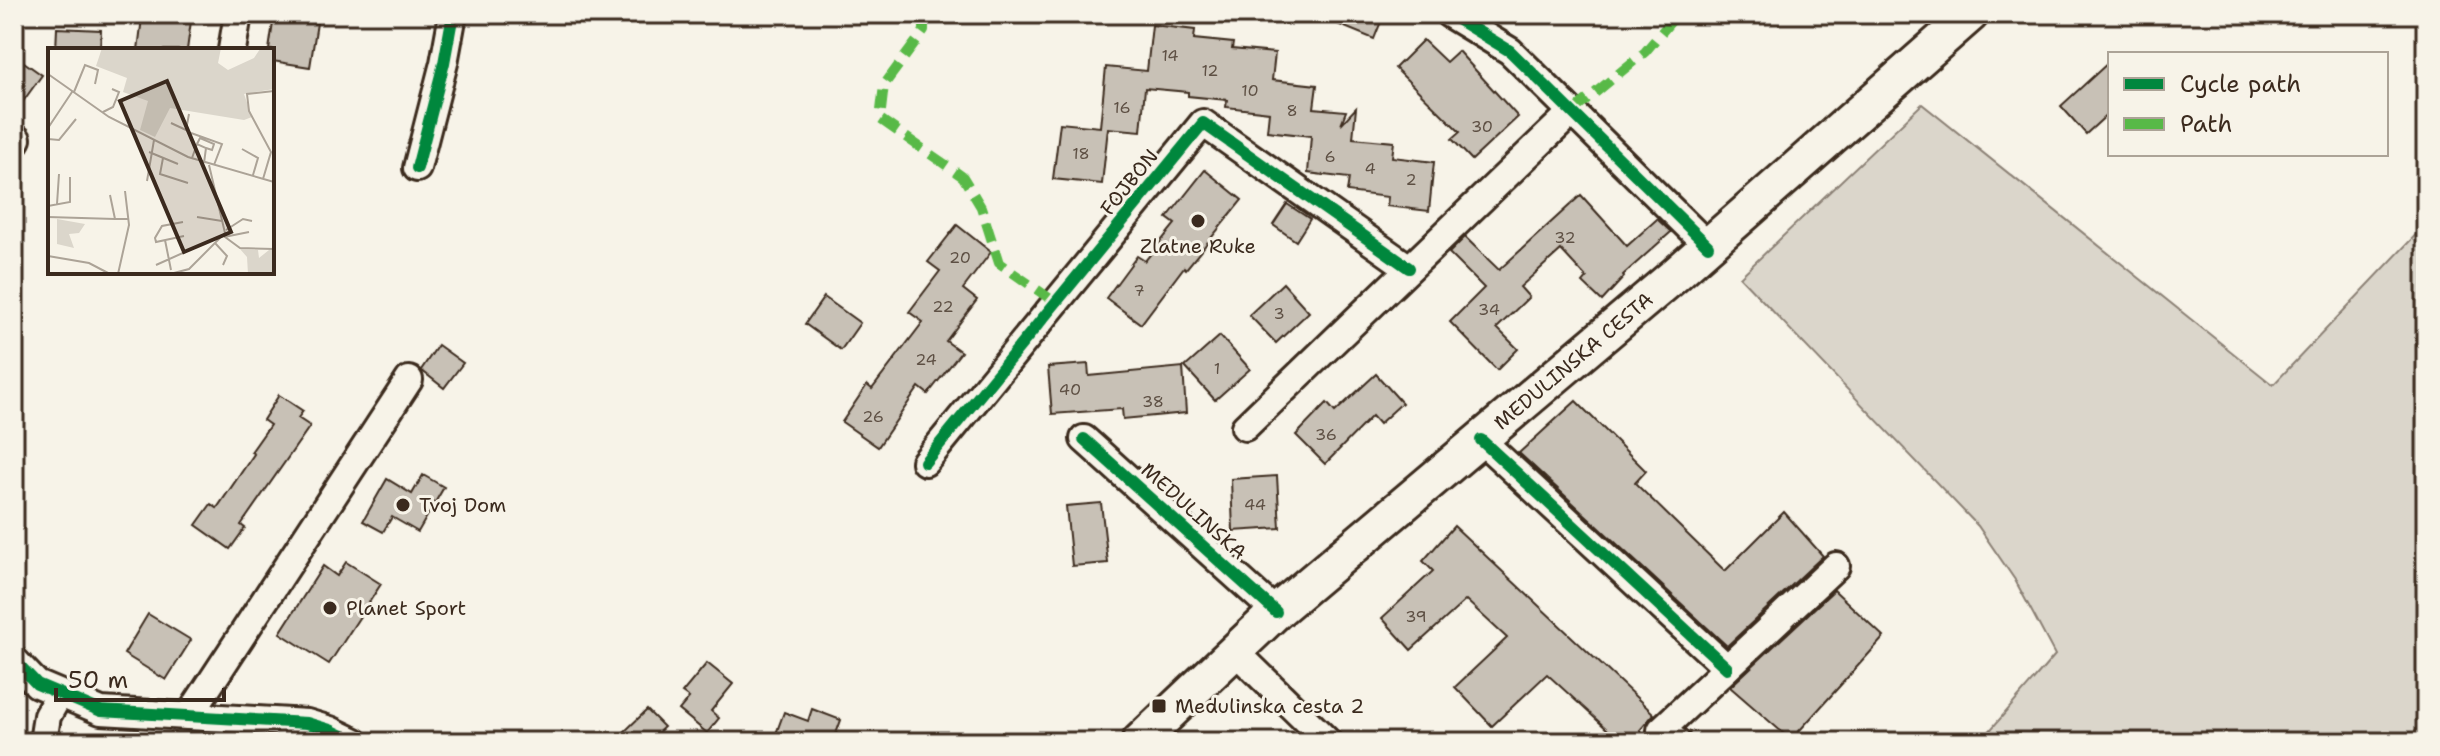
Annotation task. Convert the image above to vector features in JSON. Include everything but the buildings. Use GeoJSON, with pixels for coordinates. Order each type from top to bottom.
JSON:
{"type":"FeatureCollection","features":[{"type":"Feature","properties":{"kind":"main road","name":"MEDULINSKA CESTA"},"geometry":{"type":"LineString","coordinates":[[1139,742],[1276,612],[1708,246],[1971,14]]}},
{"type":"Feature","properties":{"kind":"street"},"geometry":{"type":"LineString","coordinates":[[232,48],[238,14]]}},
{"type":"Feature","properties":{"kind":"street"},"geometry":{"type":"LineString","coordinates":[[417,168],[453,14]]}},
{"type":"Feature","properties":{"kind":"street"},"geometry":{"type":"LineString","coordinates":[[1449,14],[1510,51],[1708,246]]}},
{"type":"Feature","properties":{"kind":"street"},"geometry":{"type":"LineString","coordinates":[[1245,427],[1572,112]]}},
{"type":"Feature","properties":{"kind":"street","name":"FOJBON"},"geometry":{"type":"LineString","coordinates":[[925,462],[1203,123],[1409,268]]}},
{"type":"Feature","properties":{"kind":"street"},"geometry":{"type":"LineString","coordinates":[[189,716],[409,380]]}},
{"type":"Feature","properties":{"kind":"street","name":"MEDULINSKA"},"geometry":{"type":"LineString","coordinates":[[1084,439],[1276,612]]}},
{"type":"Feature","properties":{"kind":"street"},"geometry":{"type":"LineString","coordinates":[[1481,440],[1727,668]]}},
{"type":"Feature","properties":{"kind":"street"},"geometry":{"type":"LineString","coordinates":[[1669,736],[1727,668],[1836,566]]}},
{"type":"Feature","properties":{"kind":"street"},"geometry":{"type":"LineString","coordinates":[[1235,651],[1328,742]]}},
{"type":"Feature","properties":{"kind":"street"},"geometry":{"type":"LineString","coordinates":[[14,660],[37,684],[101,711],[307,723],[355,742]]}},
{"type":"Feature","properties":{"kind":"street"},"geometry":{"type":"LineString","coordinates":[[43,742],[47,716],[59,695]]}},
{"type":"Feature","properties":{"kind":"shaded area"},"geometry":{"type":"Polygon","coordinates":[[[1922,104],[2273,385],[2426,224],[2426,742],[1980,742],[2055,655],[2015,580],[1978,526],[1740,277],[1922,104]]]}},
{"type":"Feature","properties":{"kind":"shaded area"},"geometry":{"type":"Polygon","coordinates":[[[198,731],[289,731],[319,742],[187,742],[198,731]]]}},
{"type":"Feature","properties":{"kind":"marked path"},"geometry":{"type":"LineString","coordinates":[[924,14],[924,31],[884,85],[880,119],[963,177],[981,207],[999,263],[1056,303]]}},
{"type":"Feature","properties":{"kind":"marked path"},"geometry":{"type":"LineString","coordinates":[[1572,112],[1645,52],[1677,14]]}},
{"type":"Feature","properties":{"kind":"cycle path"},"geometry":{"type":"LineString","coordinates":[[417,168],[453,14]]}},
{"type":"Feature","properties":{"kind":"cycle path"},"geometry":{"type":"LineString","coordinates":[[1449,14],[1510,51],[1708,246]]}},
{"type":"Feature","properties":{"kind":"cycle path"},"geometry":{"type":"LineString","coordinates":[[925,462],[1203,123],[1409,268]]}},
{"type":"Feature","properties":{"kind":"cycle path"},"geometry":{"type":"LineString","coordinates":[[1084,439],[1276,612]]}},
{"type":"Feature","properties":{"kind":"cycle path"},"geometry":{"type":"LineString","coordinates":[[1481,440],[1727,668]]}},
{"type":"Feature","properties":{"kind":"cycle path"},"geometry":{"type":"LineString","coordinates":[[14,660],[37,684],[101,711],[307,723],[355,742]]}},
{"type":"Feature","properties":{"kind":"place","name":"Zlatne Ruke"},"geometry":{"type":"Point","coordinates":[1198,221]}},
{"type":"Feature","properties":{"kind":"place","name":"Tvoj Dom"},"geometry":{"type":"Point","coordinates":[403,505]}},
{"type":"Feature","properties":{"kind":"place","name":"Planet Sport"},"geometry":{"type":"Point","coordinates":[330,608]}},
{"type":"Feature","properties":{"kind":"place","name":"Medulinska cesta 2"},"geometry":{"type":"Point","coordinates":[1159,706]}}]}
